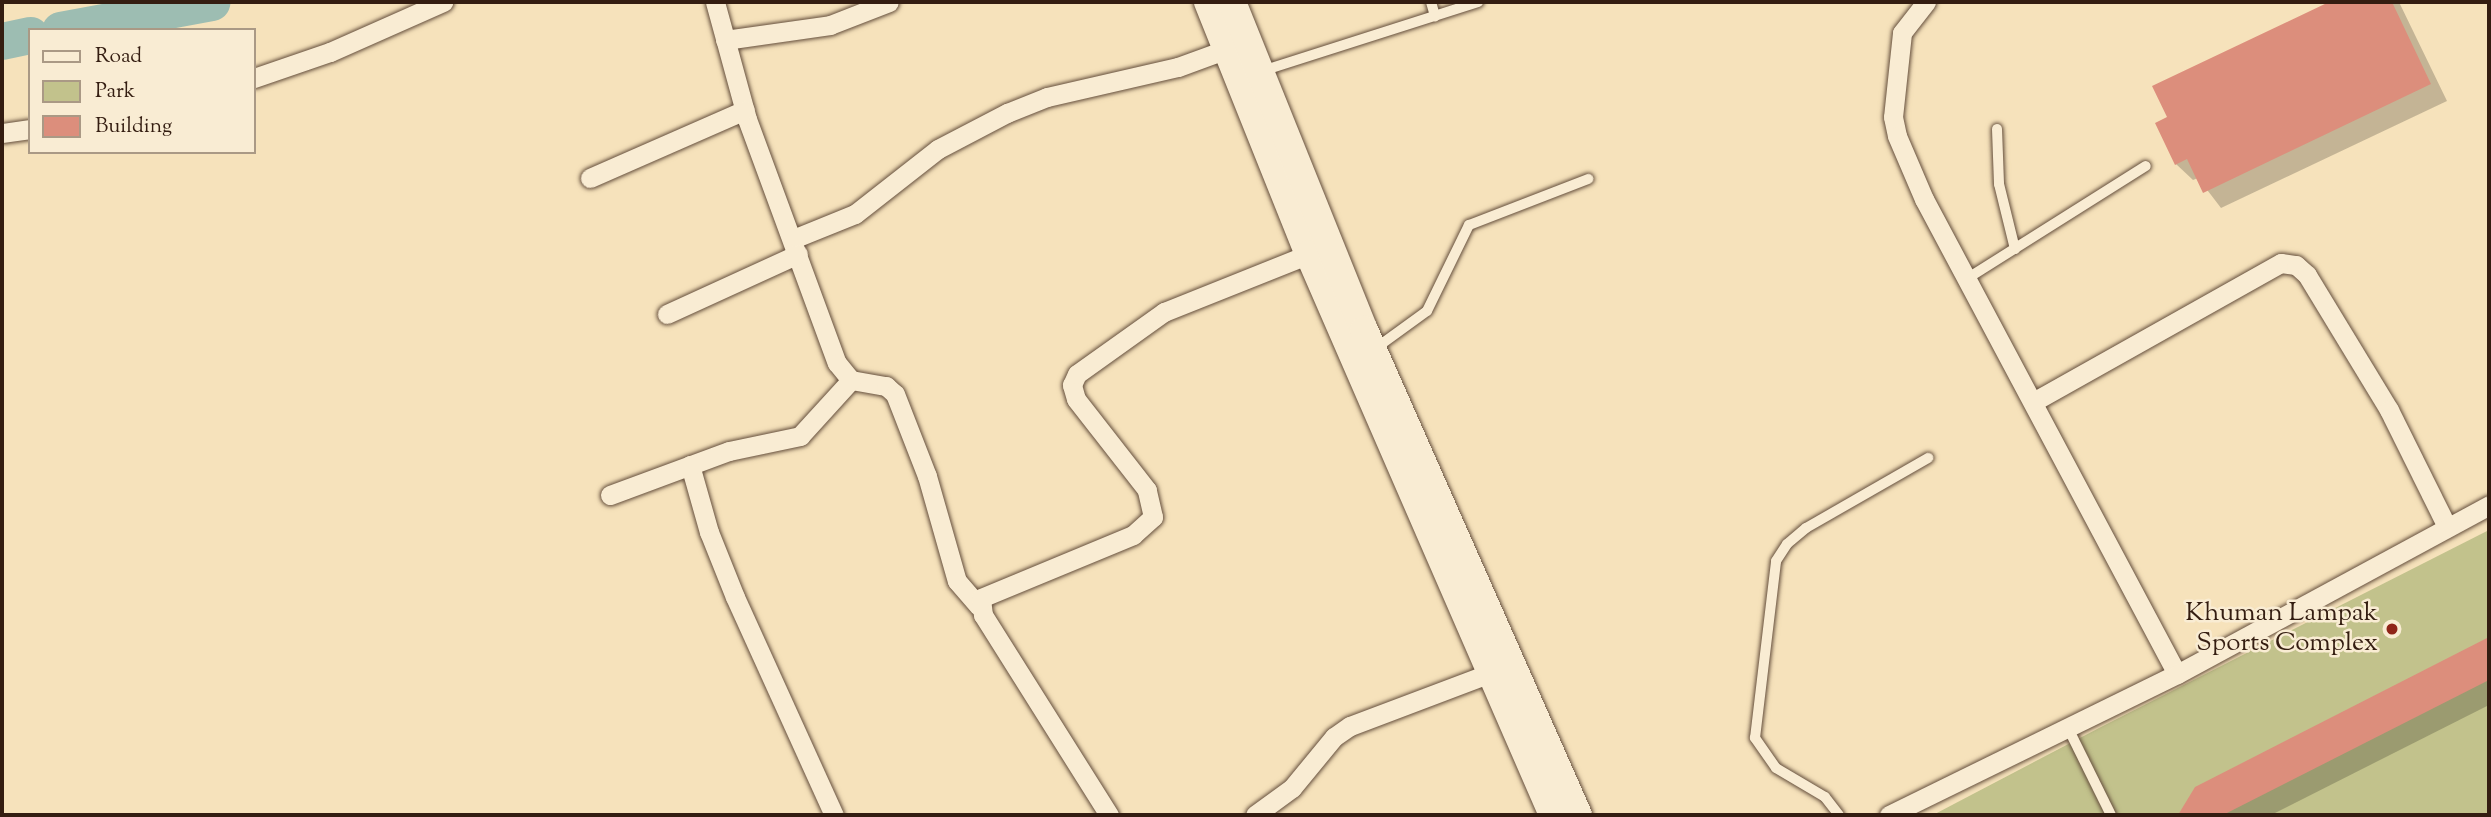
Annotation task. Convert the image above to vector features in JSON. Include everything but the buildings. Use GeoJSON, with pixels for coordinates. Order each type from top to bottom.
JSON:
{"type":"FeatureCollection","features":[{"type":"Feature","properties":{"kind":"main road"},"geometry":{"type":"LineString","coordinates":[[1208,2],[1309,254],[1500,670],[1578,815]]}},
{"type":"Feature","properties":{"kind":"main road"},"geometry":{"type":"LineString","coordinates":[[1232,2],[1500,670],[1553,815]]}},
{"type":"Feature","properties":{"kind":"street"},"geometry":{"type":"LineString","coordinates":[[256,77],[330,52],[443,2]]}},
{"type":"Feature","properties":{"kind":"street"},"geometry":{"type":"LineString","coordinates":[[715,2],[745,110],[837,363],[852,380],[886,386],[895,394],[927,476],[957,581],[979,606],[1109,815]]}},
{"type":"Feature","properties":{"kind":"street"},"geometry":{"type":"LineString","coordinates":[[725,40],[830,25],[889,2]]}},
{"type":"Feature","properties":{"kind":"street"},"geometry":{"type":"LineString","coordinates":[[1926,2],[1902,33],[1893,117],[1924,199],[2177,674]]}},
{"type":"Feature","properties":{"kind":"street"},"geometry":{"type":"LineString","coordinates":[[667,314],[855,214],[938,149],[1007,113],[1047,97],[1178,67],[1227,48]]}},
{"type":"Feature","properties":{"kind":"street"},"geometry":{"type":"LineString","coordinates":[[590,178],[745,110]]}},
{"type":"Feature","properties":{"kind":"street"},"geometry":{"type":"LineString","coordinates":[[2,133],[28,129]]}},
{"type":"Feature","properties":{"kind":"street"},"geometry":{"type":"LineString","coordinates":[[979,606],[988,591],[1133,535],[1153,516],[1147,490],[1076,399],[1072,385],[1077,374],[1164,312],[1309,254]]}},
{"type":"Feature","properties":{"kind":"street"},"geometry":{"type":"LineString","coordinates":[[2033,402],[2271,268],[2281,263],[2296,265],[2307,275],[2389,410],[2447,527]]}},
{"type":"Feature","properties":{"kind":"street"},"geometry":{"type":"LineString","coordinates":[[610,495],[729,451],[800,436],[852,380]]}},
{"type":"Feature","properties":{"kind":"street"},"geometry":{"type":"LineString","coordinates":[[690,466],[709,532],[735,597],[834,815]]}},
{"type":"Feature","properties":{"kind":"street"},"geometry":{"type":"LineString","coordinates":[[1889,815],[2177,674],[2489,505]]}},
{"type":"Feature","properties":{"kind":"street"},"geometry":{"type":"LineString","coordinates":[[1255,815],[1292,788],[1334,737],[1350,726],[1500,670]]}},
{"type":"Feature","properties":{"kind":"lane"},"geometry":{"type":"LineString","coordinates":[[1431,2],[1435,16]]}},
{"type":"Feature","properties":{"kind":"lane"},"geometry":{"type":"LineString","coordinates":[[1260,72],[1478,2]]}},
{"type":"Feature","properties":{"kind":"lane"},"geometry":{"type":"LineString","coordinates":[[1997,128],[1999,184],[2015,249]]}},
{"type":"Feature","properties":{"kind":"lane"},"geometry":{"type":"LineString","coordinates":[[1968,278],[2146,166]]}},
{"type":"Feature","properties":{"kind":"lane"},"geometry":{"type":"LineString","coordinates":[[1373,351],[1427,311],[1469,225],[1588,179]]}},
{"type":"Feature","properties":{"kind":"lane"},"geometry":{"type":"LineString","coordinates":[[1839,815],[1825,797],[1776,768],[1755,738],[1776,561],[1787,544],[1807,528],[1928,458]]}},
{"type":"Feature","properties":{"kind":"lane"},"geometry":{"type":"LineString","coordinates":[[2068,729],[2111,815]]}},
{"type":"Feature","properties":{"kind":"green space","name":"Khuman Lampak Sports Complex"},"geometry":{"type":"Polygon","coordinates":[[[2489,530],[2489,815],[1933,815],[2099,728],[2489,530]]]}},
{"type":"Feature","properties":{"kind":"waterway"},"geometry":{"type":"LineString","coordinates":[[71,28],[211,2]]}},
{"type":"Feature","properties":{"kind":"waterway"},"geometry":{"type":"LineString","coordinates":[[2,41],[28,35]]}},
{"type":"Feature","properties":{"kind":"place","name":"Khuman Lampak Sports Complex"},"geometry":{"type":"Point","coordinates":[2392,629]}}]}
